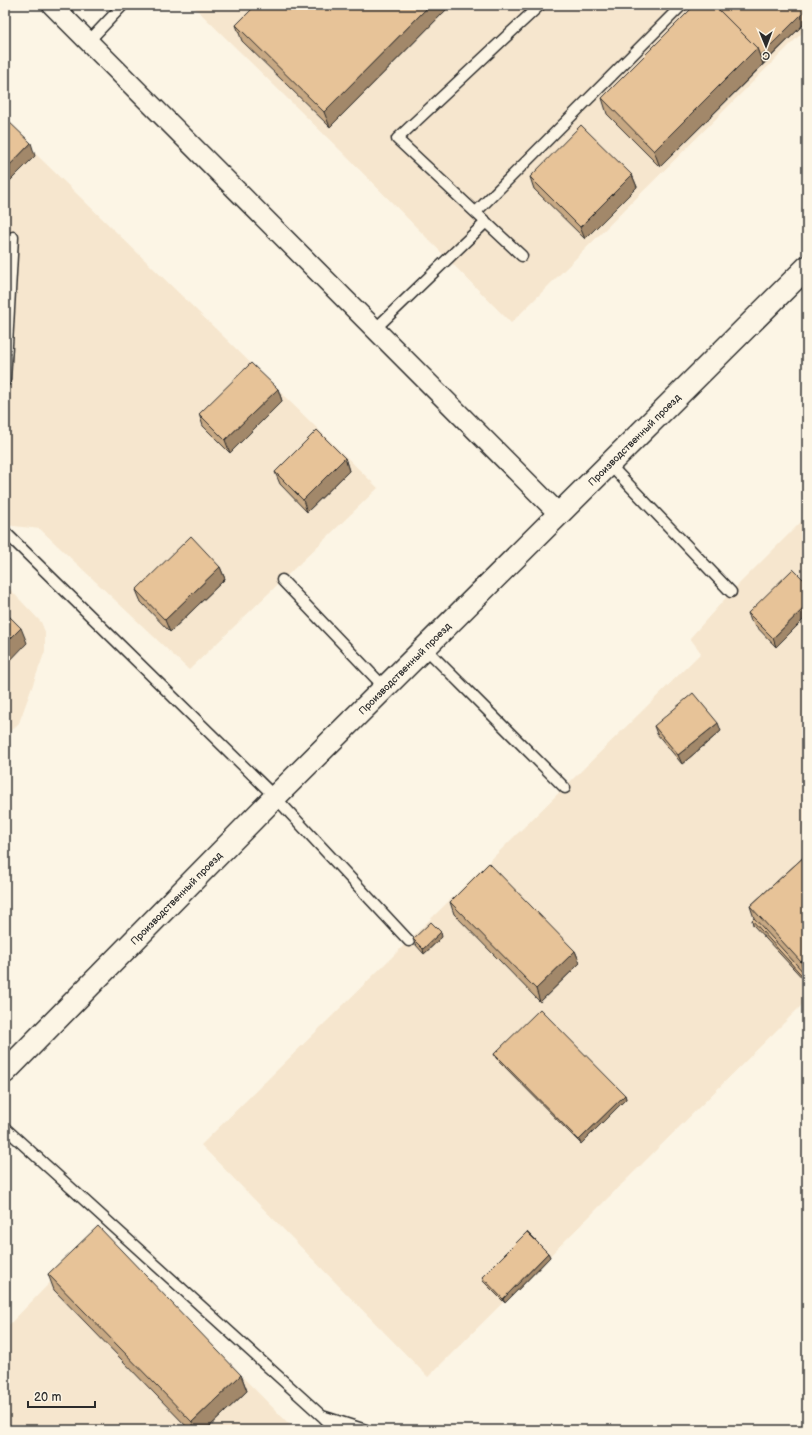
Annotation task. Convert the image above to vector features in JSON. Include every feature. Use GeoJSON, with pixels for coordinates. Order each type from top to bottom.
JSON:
{"type":"FeatureCollection","features":[{"type":"Feature","properties":{"kind":"street"},"geometry":{"type":"LineString","coordinates":[[52,5],[559,514]]}},
{"type":"Feature","properties":{"kind":"street","name":"Производственный проезд"},"geometry":{"type":"LineString","coordinates":[[5,1072],[275,797],[807,267]]}},
{"type":"Feature","properties":{"kind":"lane"},"geometry":{"type":"LineString","coordinates":[[88,42],[123,5]]}},
{"type":"Feature","properties":{"kind":"lane"},"geometry":{"type":"LineString","coordinates":[[522,256],[397,139],[540,5]]}},
{"type":"Feature","properties":{"kind":"lane"},"geometry":{"type":"LineString","coordinates":[[476,212],[682,5]]}},
{"type":"Feature","properties":{"kind":"lane"},"geometry":{"type":"LineString","coordinates":[[375,329],[486,222]]}},
{"type":"Feature","properties":{"kind":"lane"},"geometry":{"type":"LineString","coordinates":[[5,381],[13,237]]}},
{"type":"Feature","properties":{"kind":"lane"},"geometry":{"type":"LineString","coordinates":[[609,464],[731,592]]}},
{"type":"Feature","properties":{"kind":"lane"},"geometry":{"type":"LineString","coordinates":[[5,532],[275,797],[409,941]]}},
{"type":"Feature","properties":{"kind":"lane"},"geometry":{"type":"LineString","coordinates":[[282,580],[385,688]]}},
{"type":"Feature","properties":{"kind":"lane"},"geometry":{"type":"LineString","coordinates":[[425,648],[565,788]]}},
{"type":"Feature","properties":{"kind":"lane"},"geometry":{"type":"LineString","coordinates":[[5,1128],[336,1430]]}},
{"type":"Feature","properties":{"kind":"lane"},"geometry":{"type":"LineString","coordinates":[[322,1416],[366,1430]]}},
{"type":"Feature","properties":{"kind":"shaded area"},"geometry":{"type":"Polygon","coordinates":[[[192,5],[807,5],[807,28],[511,323],[340,150],[192,5]]]}},
{"type":"Feature","properties":{"kind":"shaded area"},"geometry":{"type":"Polygon","coordinates":[[[5,124],[378,488],[189,670],[40,529],[5,525],[5,124]]]}},
{"type":"Feature","properties":{"kind":"shaded area"},"geometry":{"type":"Polygon","coordinates":[[[807,516],[807,1000],[428,1377],[201,1145],[701,653],[690,638],[731,592],[807,516]]]}},
{"type":"Feature","properties":{"kind":"shaded area"},"geometry":{"type":"Polygon","coordinates":[[[5,584],[41,622],[45,632],[45,651],[19,723],[5,737],[5,584]]]}},
{"type":"Feature","properties":{"kind":"shaded area"},"geometry":{"type":"Polygon","coordinates":[[[99,1232],[295,1430],[5,1430],[5,1329],[99,1232]]]}},
{"type":"Feature","properties":{"kind":"building"},"geometry":{"type":"Polygon","coordinates":[[[256,5],[430,5],[324,112],[236,25],[256,5]]]}},
{"type":"Feature","properties":{"kind":"building"},"geometry":{"type":"Polygon","coordinates":[[[695,5],[714,5],[757,48],[654,151],[602,98],[695,5]]]}},
{"type":"Feature","properties":{"kind":"building"},"geometry":{"type":"Polygon","coordinates":[[[714,5],[807,5],[807,9],[760,56],[757,48],[714,5]]]}},
{"type":"Feature","properties":{"kind":"building"},"geometry":{"type":"Polygon","coordinates":[[[5,118],[31,143],[5,170],[5,118]]]}},
{"type":"Feature","properties":{"kind":"building"},"geometry":{"type":"Polygon","coordinates":[[[581,125],[632,175],[580,227],[530,177],[581,125]]]}},
{"type":"Feature","properties":{"kind":"building"},"geometry":{"type":"Polygon","coordinates":[[[251,363],[278,389],[225,440],[199,414],[251,363]]]}},
{"type":"Feature","properties":{"kind":"building"},"geometry":{"type":"Polygon","coordinates":[[[317,430],[345,458],[303,500],[275,472],[317,430]]]}},
{"type":"Feature","properties":{"kind":"building"},"geometry":{"type":"Polygon","coordinates":[[[191,536],[220,567],[165,620],[136,590],[191,536]]]}},
{"type":"Feature","properties":{"kind":"building"},"geometry":{"type":"Polygon","coordinates":[[[793,569],[807,583],[807,605],[773,638],[748,613],[793,569]]]}},
{"type":"Feature","properties":{"kind":"building"},"geometry":{"type":"Polygon","coordinates":[[[5,612],[21,628],[5,644],[5,612]]]}},
{"type":"Feature","properties":{"kind":"building"},"geometry":{"type":"Polygon","coordinates":[[[693,693],[718,723],[678,755],[654,726],[693,693]]]}},
{"type":"Feature","properties":{"kind":"building"},"geometry":{"type":"Polygon","coordinates":[[[807,854],[807,956],[801,962],[750,906],[807,854]]]}},
{"type":"Feature","properties":{"kind":"building"},"geometry":{"type":"Polygon","coordinates":[[[489,863],[575,951],[536,989],[450,902],[489,863]]]}},
{"type":"Feature","properties":{"kind":"building"},"geometry":{"type":"Polygon","coordinates":[[[754,918],[805,974],[807,972],[807,981],[752,920],[754,918]]]}},
{"type":"Feature","properties":{"kind":"building"},"geometry":{"type":"Polygon","coordinates":[[[431,922],[441,932],[423,949],[413,939],[431,922]]]}},
{"type":"Feature","properties":{"kind":"building"},"geometry":{"type":"Polygon","coordinates":[[[540,1009],[625,1095],[579,1140],[494,1054],[540,1009]]]}},
{"type":"Feature","properties":{"kind":"building"},"geometry":{"type":"Polygon","coordinates":[[[98,1226],[241,1375],[192,1422],[48,1274],[98,1226]]]}},
{"type":"Feature","properties":{"kind":"building"},"geometry":{"type":"Polygon","coordinates":[[[527,1232],[548,1253],[503,1299],[482,1277],[527,1232]]]}}]}
